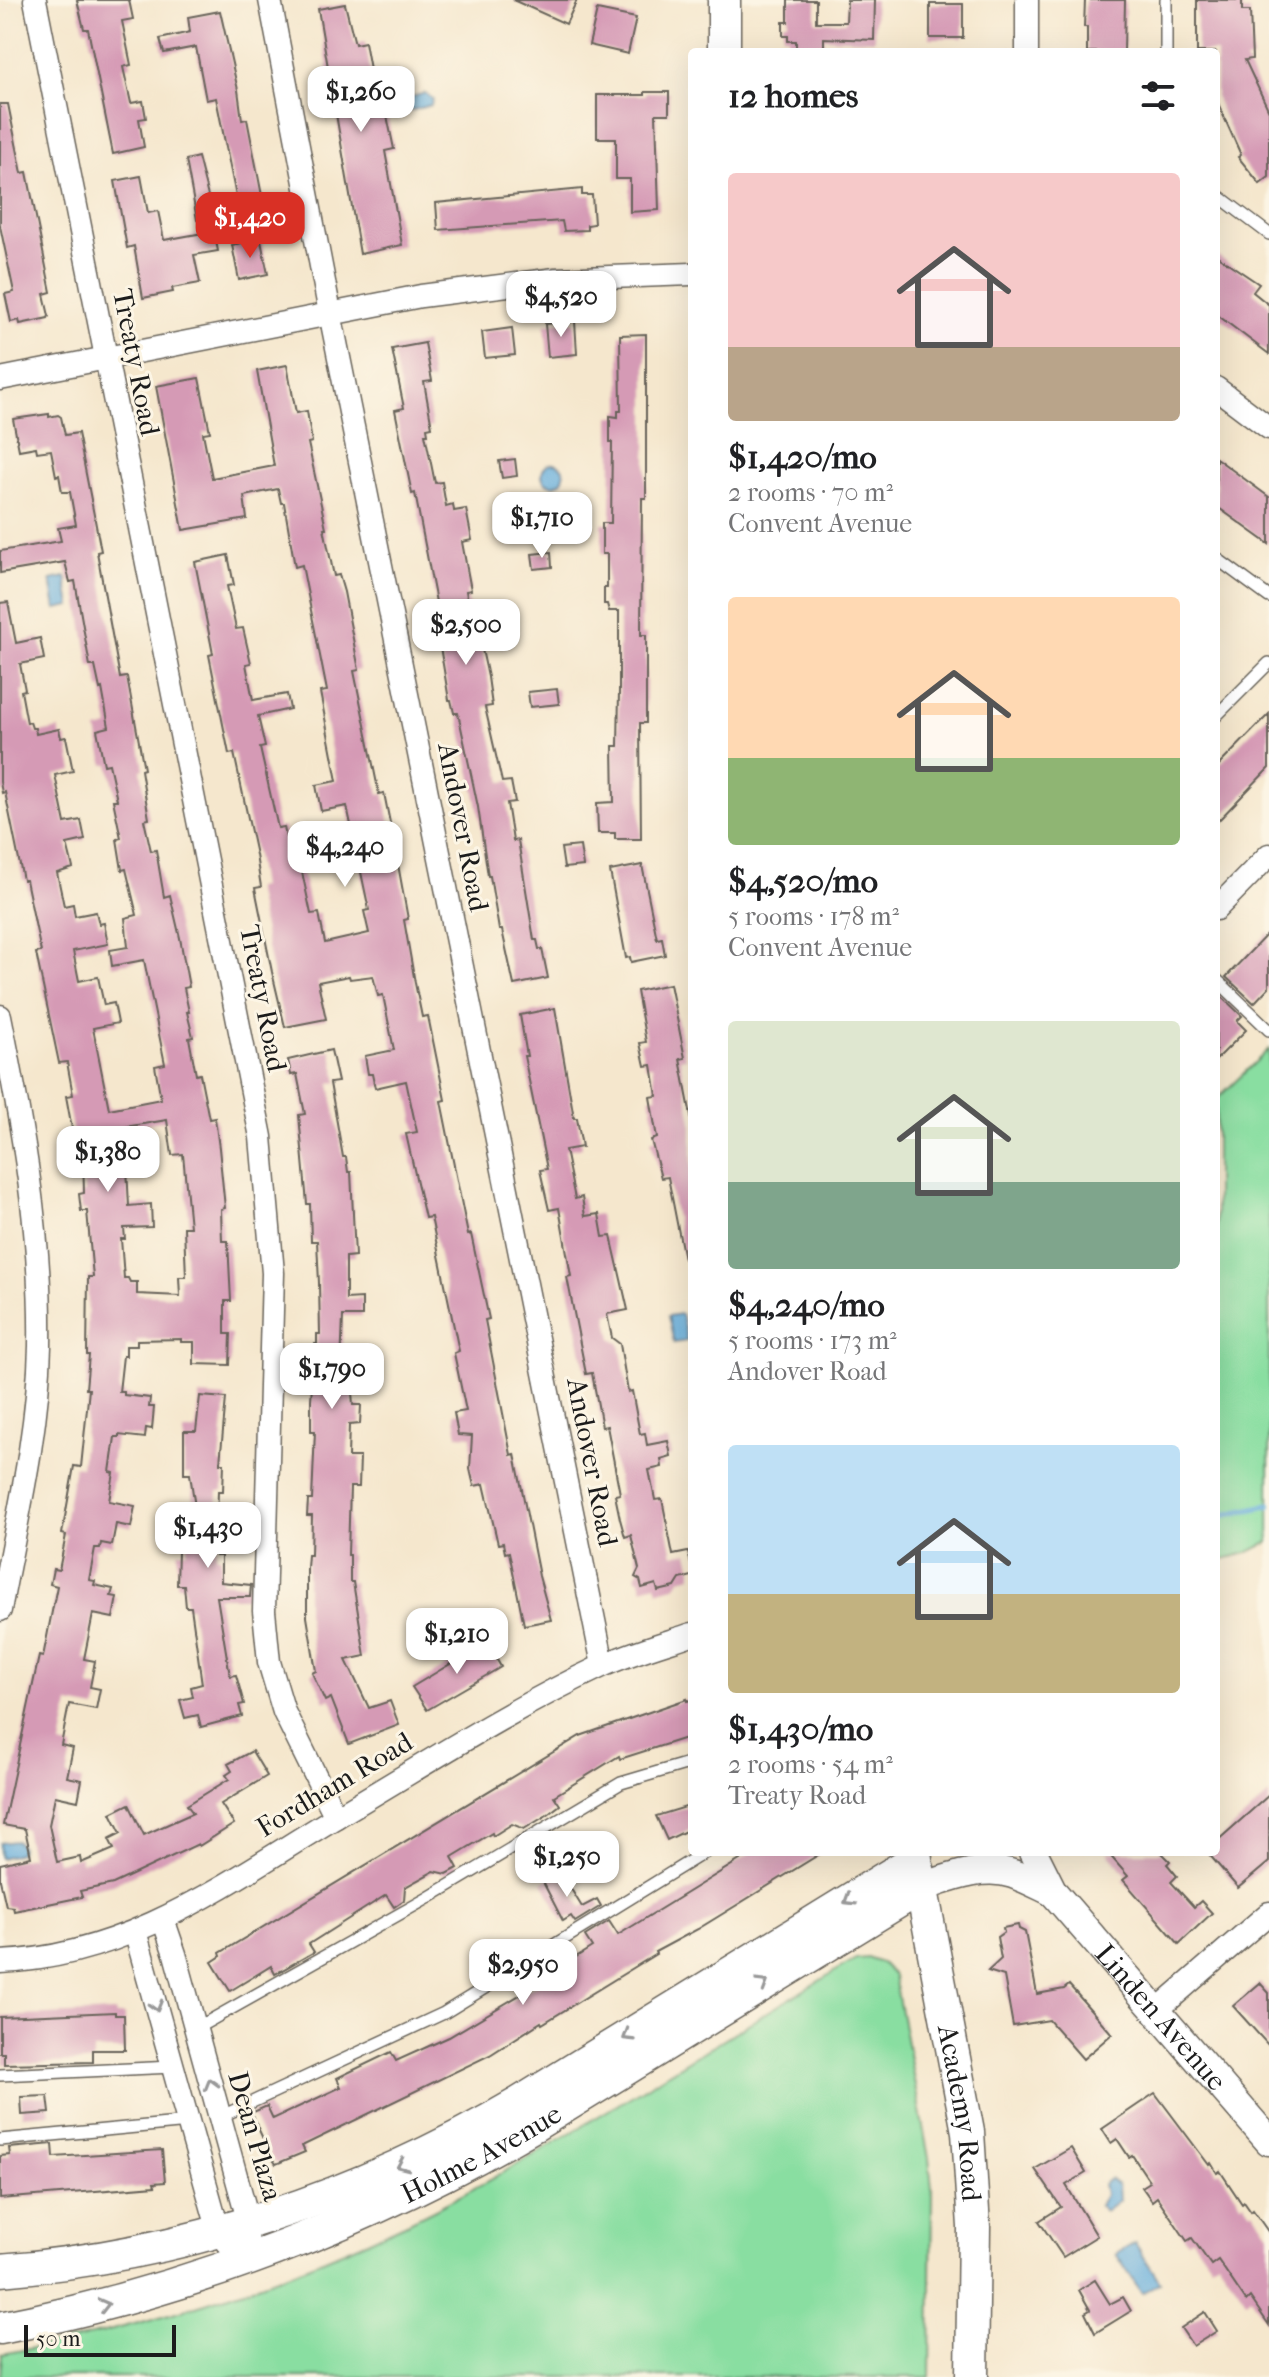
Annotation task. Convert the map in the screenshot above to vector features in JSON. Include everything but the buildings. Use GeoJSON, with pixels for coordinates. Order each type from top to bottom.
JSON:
{"type":"FeatureCollection","features":[{"type":"Feature","properties":{"kind":"main road"},"geometry":{"type":"LineString","coordinates":[[724,0],[724,48]]}},
{"type":"Feature","properties":{"kind":"main road","name":"Holme Avenue"},"geometry":{"type":"LineString","coordinates":[[0,2270],[120,2254],[234,2227],[371,2178],[471,2131],[920,1862]]}},
{"type":"Feature","properties":{"kind":"main road","name":"Holme Avenue"},"geometry":{"type":"LineString","coordinates":[[0,2328],[136,2297],[244,2262],[390,2202],[484,2154],[920,1862]]}},
{"type":"Feature","properties":{"kind":"main road","name":"Academy Road"},"geometry":{"type":"LineString","coordinates":[[920,1862],[968,2132],[974,2227],[972,2377]]}},
{"type":"Feature","properties":{"kind":"street","name":"Treaty Road"},"geometry":{"type":"LineString","coordinates":[[35,0],[261,1137],[273,1273],[264,1611],[269,1662],[284,1712],[336,1817]]}},
{"type":"Feature","properties":{"kind":"street","name":"Andover Road"},"geometry":{"type":"LineString","coordinates":[[270,0],[330,313],[603,1665]]}},
{"type":"Feature","properties":{"kind":"street"},"geometry":{"type":"LineString","coordinates":[[1027,0],[1027,48]]}},
{"type":"Feature","properties":{"kind":"street"},"geometry":{"type":"LineString","coordinates":[[0,379],[330,313],[496,285],[556,279],[688,274]]}},
{"type":"Feature","properties":{"kind":"street"},"geometry":{"type":"LineString","coordinates":[[1220,391],[1269,428]]}},
{"type":"Feature","properties":{"kind":"street"},"geometry":{"type":"LineString","coordinates":[[1220,905],[1269,855]]}},
{"type":"Feature","properties":{"kind":"street"},"geometry":{"type":"LineString","coordinates":[[0,1016],[25,1141],[36,1227],[40,1348],[31,1442],[0,1610]]}},
{"type":"Feature","properties":{"kind":"street","name":"Fordham Road"},"geometry":{"type":"LineString","coordinates":[[0,1962],[68,1952],[135,1931],[197,1903],[493,1723],[603,1665],[688,1635]]}},
{"type":"Feature","properties":{"kind":"street","name":"Linden Avenue"},"geometry":{"type":"LineString","coordinates":[[1035,1856],[1053,1892],[1269,2141]]}},
{"type":"Feature","properties":{"kind":"street","name":"Linden Avenue"},"geometry":{"type":"LineString","coordinates":[[920,1862],[960,1875],[987,1871],[1012,1874],[1053,1892]]}},
{"type":"Feature","properties":{"kind":"street"},"geometry":{"type":"LineString","coordinates":[[1156,2011],[1269,1913]]}},
{"type":"Feature","properties":{"kind":"street","name":"Dean Plaza"},"geometry":{"type":"LineString","coordinates":[[163,1919],[220,2117],[234,2227]]}},
{"type":"Feature","properties":{"kind":"street","name":"Dean Plaza"},"geometry":{"type":"LineString","coordinates":[[135,1931],[189,2122],[234,2227],[244,2262]]}},
{"type":"Feature","properties":{"kind":"lane"},"geometry":{"type":"LineString","coordinates":[[1166,0],[1166,48]]}},
{"type":"Feature","properties":{"kind":"lane"},"geometry":{"type":"LineString","coordinates":[[1220,197],[1269,234]]}},
{"type":"Feature","properties":{"kind":"lane"},"geometry":{"type":"LineString","coordinates":[[1220,561],[1269,597]]}},
{"type":"Feature","properties":{"kind":"lane"},"geometry":{"type":"LineString","coordinates":[[1220,712],[1269,663]]}},
{"type":"Feature","properties":{"kind":"lane"},"geometry":{"type":"LineString","coordinates":[[1220,983],[1269,1030]]}},
{"type":"Feature","properties":{"kind":"lane"},"geometry":{"type":"LineString","coordinates":[[195,2029],[428,1898],[621,1783],[688,1763]]}},
{"type":"Feature","properties":{"kind":"lane"},"geometry":{"type":"LineString","coordinates":[[220,2117],[444,2013],[699,1856]]}},
{"type":"Feature","properties":{"kind":"lane"},"geometry":{"type":"LineString","coordinates":[[0,2075],[173,2067]]}},
{"type":"Feature","properties":{"kind":"lane"},"geometry":{"type":"LineString","coordinates":[[0,2140],[189,2122]]}},
{"type":"Feature","properties":{"kind":"green space"},"geometry":{"type":"Polygon","coordinates":[[[1269,1049],[1269,1542],[1247,1553],[1220,1560],[1220,1096],[1269,1049]]]}},
{"type":"Feature","properties":{"kind":"green space"},"geometry":{"type":"Polygon","coordinates":[[[868,1958],[883,1964],[894,1976],[929,2158],[932,2189],[930,2377],[0,2377],[2,2354],[107,2331],[210,2302],[311,2265],[409,2222],[548,2146],[847,1964],[868,1958]]]}},
{"type":"Feature","properties":{"kind":"water"},"geometry":{"type":"Polygon","coordinates":[[[425,93],[433,99],[431,105],[410,111],[405,108],[405,99],[425,93]]]}},
{"type":"Feature","properties":{"kind":"water"},"geometry":{"type":"Polygon","coordinates":[[[549,463],[557,463],[564,474],[557,485],[549,485],[542,478],[542,470],[549,463]]]}},
{"type":"Feature","properties":{"kind":"water"},"geometry":{"type":"Polygon","coordinates":[[[66,577],[71,606],[56,609],[51,580],[66,577]]]}},
{"type":"Feature","properties":{"kind":"water"},"geometry":{"type":"Polygon","coordinates":[[[681,1314],[687,1341],[674,1343],[668,1316],[681,1314]]]}},
{"type":"Feature","properties":{"kind":"water"},"geometry":{"type":"Polygon","coordinates":[[[16,1841],[21,1846],[20,1853],[0,1858],[0,1843],[16,1841]]]}},
{"type":"Feature","properties":{"kind":"water"},"geometry":{"type":"Polygon","coordinates":[[[1110,2179],[1118,2185],[1119,2200],[1105,2211],[1099,2205],[1105,2195],[1103,2184],[1110,2179]]]}},
{"type":"Feature","properties":{"kind":"water"},"geometry":{"type":"Polygon","coordinates":[[[1135,2243],[1160,2282],[1142,2293],[1116,2254],[1135,2243]]]}},
{"type":"Feature","properties":{"kind":"waterway"},"geometry":{"type":"LineString","coordinates":[[1220,1516],[1269,1505]]}}]}
